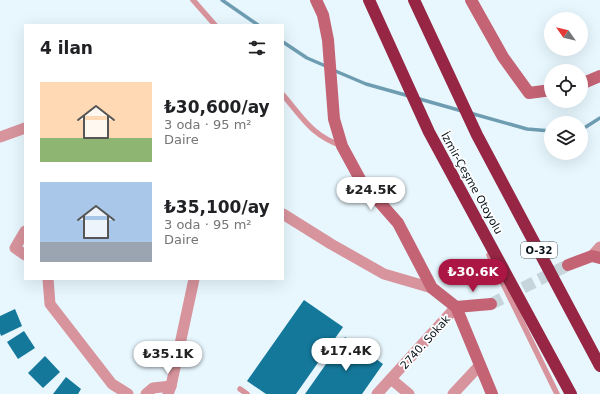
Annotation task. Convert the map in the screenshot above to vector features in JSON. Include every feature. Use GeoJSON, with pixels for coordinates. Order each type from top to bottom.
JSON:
{"type":"FeatureCollection","features":[{"type":"Feature","properties":{"kind":"highway","name":"İzmir-Çeşme Otoyolu"},"geometry":{"type":"LineString","coordinates":[[369,0],[429,132],[571,394]]}},
{"type":"Feature","properties":{"kind":"highway","name":"O-32"},"geometry":{"type":"LineString","coordinates":[[414,0],[477,134],[600,366]]}},
{"type":"Feature","properties":{"kind":"street"},"geometry":{"type":"LineString","coordinates":[[316,0],[323,15],[328,40],[334,119],[342,146],[362,181],[398,223],[432,288]]}},
{"type":"Feature","properties":{"kind":"street"},"geometry":{"type":"LineString","coordinates":[[471,0],[503,57],[529,92],[544,91]]}},
{"type":"Feature","properties":{"kind":"street"},"geometry":{"type":"LineString","coordinates":[[588,81],[600,76]]}},
{"type":"Feature","properties":{"kind":"street"},"geometry":{"type":"LineString","coordinates":[[0,137],[24,128]]}},
{"type":"Feature","properties":{"kind":"street"},"geometry":{"type":"LineString","coordinates":[[284,215],[384,274],[432,288],[456,307],[492,394]]}},
{"type":"Feature","properties":{"kind":"street"},"geometry":{"type":"LineString","coordinates":[[24,233],[15,248],[24,254]]}},
{"type":"Feature","properties":{"kind":"street"},"geometry":{"type":"LineString","coordinates":[[568,266],[597,254]]}},
{"type":"Feature","properties":{"kind":"street"},"geometry":{"type":"LineString","coordinates":[[48,280],[50,304],[112,384],[128,394]]}},
{"type":"Feature","properties":{"kind":"street"},"geometry":{"type":"LineString","coordinates":[[146,394],[153,388],[169,390],[192,281]]}},
{"type":"Feature","properties":{"kind":"street"},"geometry":{"type":"LineString","coordinates":[[456,307],[491,304]]}},
{"type":"Feature","properties":{"kind":"street","name":"2740. Sokak"},"geometry":{"type":"LineString","coordinates":[[377,394],[456,307]]}},
{"type":"Feature","properties":{"kind":"street"},"geometry":{"type":"LineString","coordinates":[[453,394],[480,365]]}},
{"type":"Feature","properties":{"kind":"street"},"geometry":{"type":"LineString","coordinates":[[391,379],[409,394]]}},
{"type":"Feature","properties":{"kind":"lane"},"geometry":{"type":"LineString","coordinates":[[193,0],[214,24]]}},
{"type":"Feature","properties":{"kind":"lane"},"geometry":{"type":"LineString","coordinates":[[284,96],[311,129],[324,138],[342,146]]}},
{"type":"Feature","properties":{"kind":"lane"},"geometry":{"type":"LineString","coordinates":[[429,132],[557,394]]}},
{"type":"Feature","properties":{"kind":"lane"},"geometry":{"type":"LineString","coordinates":[[240,389],[247,394]]}},
{"type":"Feature","properties":{"kind":"building"},"geometry":{"type":"Polygon","coordinates":[[[304,300],[343,327],[296,394],[266,394],[247,381],[304,300]]]}},
{"type":"Feature","properties":{"kind":"building"},"geometry":{"type":"Polygon","coordinates":[[[15,309],[22,326],[1,336],[0,316],[15,309]]]}},
{"type":"Feature","properties":{"kind":"building"},"geometry":{"type":"Polygon","coordinates":[[[24,331],[35,348],[18,359],[7,342],[24,331]]]}},
{"type":"Feature","properties":{"kind":"building"},"geometry":{"type":"Polygon","coordinates":[[[345,337],[383,364],[362,394],[305,394],[345,337]]]}},
{"type":"Feature","properties":{"kind":"building"},"geometry":{"type":"Polygon","coordinates":[[[45,356],[60,372],[43,388],[28,373],[45,356]]]}},
{"type":"Feature","properties":{"kind":"building"},"geometry":{"type":"Polygon","coordinates":[[[66,377],[81,389],[78,394],[53,394],[66,377]]]}},
{"type":"Feature","properties":{"kind":"waterway"},"geometry":{"type":"LineString","coordinates":[[222,0],[257,24]]}},
{"type":"Feature","properties":{"kind":"waterway"},"geometry":{"type":"LineString","coordinates":[[284,43],[307,58],[328,67]]}},
{"type":"Feature","properties":{"kind":"waterway"},"geometry":{"type":"LineString","coordinates":[[333,70],[366,84],[409,96]]}},
{"type":"Feature","properties":{"kind":"waterway"},"geometry":{"type":"LineString","coordinates":[[416,98],[462,111]]}},
{"type":"Feature","properties":{"kind":"waterway"},"geometry":{"type":"LineString","coordinates":[[470,113],[527,129],[544,130]]}},
{"type":"Feature","properties":{"kind":"waterway"},"geometry":{"type":"LineString","coordinates":[[588,126],[600,118]]}},
{"type":"Feature","properties":{"kind":"tunnel"},"geometry":{"type":"LineString","coordinates":[[491,304],[568,265]]}}]}
